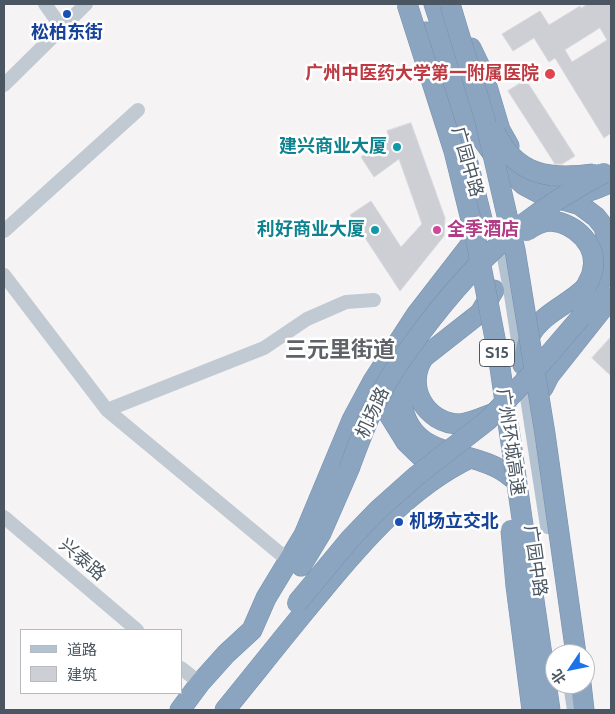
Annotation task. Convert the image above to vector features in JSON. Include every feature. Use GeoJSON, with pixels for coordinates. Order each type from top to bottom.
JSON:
{"type":"FeatureCollection","features":[{"type":"Feature","properties":{"kind":"highway","name":"广州环城高速"},"geometry":{"type":"LineString","coordinates":[[407,4],[438,98],[463,184],[486,289],[503,416],[550,710]]}},
{"type":"Feature","properties":{"kind":"highway","name":"广园中路"},"geometry":{"type":"LineString","coordinates":[[417,4],[447,95],[479,206],[494,290]]}},
{"type":"Feature","properties":{"kind":"highway","name":"广园中路"},"geometry":{"type":"LineString","coordinates":[[434,4],[485,130]]}},
{"type":"Feature","properties":{"kind":"highway","name":"广州环城高速"},"geometry":{"type":"LineString","coordinates":[[455,6],[485,120],[515,250],[576,644]]}},
{"type":"Feature","properties":{"kind":"highway"},"geometry":{"type":"LineString","coordinates":[[470,48],[485,130],[498,161],[524,185],[539,193],[572,202],[589,210],[604,227],[608,244],[608,257],[600,284],[581,317]]}},
{"type":"Feature","properties":{"kind":"highway"},"geometry":{"type":"LineString","coordinates":[[470,48],[483,73],[500,130],[512,151],[530,170],[550,184],[569,191],[585,193],[592,191],[609,175]]}},
{"type":"Feature","properties":{"kind":"highway"},"geometry":{"type":"LineString","coordinates":[[485,130],[525,168],[537,173],[561,177],[609,175]]}},
{"type":"Feature","properties":{"kind":"highway","name":"机场路"},"geometry":{"type":"LineString","coordinates":[[196,710],[252,630],[288,585],[311,550],[330,515],[370,414],[383,388],[421,347],[448,297],[496,248],[534,216],[580,186],[609,175]]}},
{"type":"Feature","properties":{"kind":"highway"},"geometry":{"type":"LineString","coordinates":[[180,710],[226,654],[252,630],[266,598],[304,535],[352,420],[404,331],[471,244],[477,230],[479,206]]}},
{"type":"Feature","properties":{"kind":"highway"},"geometry":{"type":"LineString","coordinates":[[496,248],[530,228],[546,222],[557,222],[581,233],[589,244],[593,260],[592,271],[586,287],[547,317],[534,330],[527,344],[523,365]]}},
{"type":"Feature","properties":{"kind":"highway"},"geometry":{"type":"LineString","coordinates":[[214,710],[250,661],[297,603],[338,553],[378,510],[408,482],[476,431],[503,416],[581,317],[611,275]]}},
{"type":"Feature","properties":{"kind":"highway"},"geometry":{"type":"LineString","coordinates":[[494,290],[480,313],[421,347],[403,370],[401,400],[409,425],[417,436],[431,446],[442,451],[492,465],[503,470],[511,478]]}},
{"type":"Feature","properties":{"kind":"highway"},"geometry":{"type":"LineString","coordinates":[[543,388],[549,376],[611,298]]}},
{"type":"Feature","properties":{"kind":"highway"},"geometry":{"type":"LineString","coordinates":[[421,347],[416,388],[423,404],[432,414],[441,420],[459,424],[503,416]]}},
{"type":"Feature","properties":{"kind":"highway"},"geometry":{"type":"LineString","coordinates":[[367,392],[380,400],[406,442],[440,475]]}},
{"type":"Feature","properties":{"kind":"highway"},"geometry":{"type":"LineString","coordinates":[[503,416],[512,553],[532,710]]}},
{"type":"Feature","properties":{"kind":"highway"},"geometry":{"type":"LineString","coordinates":[[229,707],[312,602],[364,541],[401,506],[440,475],[470,458]]}},
{"type":"Feature","properties":{"kind":"main road"},"geometry":{"type":"LineString","coordinates":[[401,4],[450,157],[471,244]]}},
{"type":"Feature","properties":{"kind":"main road"},"geometry":{"type":"LineString","coordinates":[[407,4],[423,24]]}},
{"type":"Feature","properties":{"kind":"main road"},"geometry":{"type":"LineString","coordinates":[[446,37],[455,6]]}},
{"type":"Feature","properties":{"kind":"main road"},"geometry":{"type":"LineString","coordinates":[[455,6],[470,48]]}},
{"type":"Feature","properties":{"kind":"main road"},"geometry":{"type":"LineString","coordinates":[[425,76],[447,95]]}},
{"type":"Feature","properties":{"kind":"main road","name":"广园中路"},"geometry":{"type":"LineString","coordinates":[[485,130],[492,187],[535,437],[566,644]]}},
{"type":"Feature","properties":{"kind":"main road","name":"广园中路"},"geometry":{"type":"LineString","coordinates":[[494,290],[547,644]]}},
{"type":"Feature","properties":{"kind":"main road"},"geometry":{"type":"LineString","coordinates":[[543,388],[577,644]]}},
{"type":"Feature","properties":{"kind":"main road"},"geometry":{"type":"LineString","coordinates":[[543,388],[535,437],[553,462],[545,503]]}},
{"type":"Feature","properties":{"kind":"main road"},"geometry":{"type":"LineString","coordinates":[[511,478],[528,511]]}},
{"type":"Feature","properties":{"kind":"main road"},"geometry":{"type":"LineString","coordinates":[[511,478],[543,710]]}},
{"type":"Feature","properties":{"kind":"main road"},"geometry":{"type":"LineString","coordinates":[[556,576],[572,596]]}},
{"type":"Feature","properties":{"kind":"main road"},"geometry":{"type":"LineString","coordinates":[[528,607],[538,580]]}},
{"type":"Feature","properties":{"kind":"main road"},"geometry":{"type":"LineString","coordinates":[[535,659],[545,672]]}},
{"type":"Feature","properties":{"kind":"main road","name":"广园中路"},"geometry":{"type":"LineString","coordinates":[[555,694],[557,710]]}},
{"type":"Feature","properties":{"kind":"main road"},"geometry":{"type":"LineString","coordinates":[[586,694],[588,710]]}},
{"type":"Feature","properties":{"kind":"street"},"geometry":{"type":"LineString","coordinates":[[45,4],[62,28]]}},
{"type":"Feature","properties":{"kind":"street"},"geometry":{"type":"LineString","coordinates":[[4,85],[86,4]]}},
{"type":"Feature","properties":{"kind":"street"},"geometry":{"type":"LineString","coordinates":[[4,232],[138,110]]}},
{"type":"Feature","properties":{"kind":"street"},"geometry":{"type":"LineString","coordinates":[[4,276],[107,410],[289,561]]}},
{"type":"Feature","properties":{"kind":"street"},"geometry":{"type":"LineString","coordinates":[[107,410],[264,348],[307,319],[346,302],[374,300]]}},
{"type":"Feature","properties":{"kind":"street","name":"兴泰路"},"geometry":{"type":"LineString","coordinates":[[4,517],[136,629]]}},
{"type":"Feature","properties":{"kind":"street"},"geometry":{"type":"LineString","coordinates":[[182,669],[200,684]]}},
{"type":"Feature","properties":{"kind":"building"},"geometry":{"type":"Polygon","coordinates":[[[588,4],[611,4],[611,133],[604,138],[555,58],[549,62],[534,38],[513,51],[502,34],[540,11],[549,25],[580,6],[581,8],[588,4]],[[600,28],[565,50],[572,62],[607,40],[600,28]]]}},
{"type":"Feature","properties":{"kind":"building"},"geometry":{"type":"Polygon","coordinates":[[[526,80],[575,156],[562,164],[555,164],[508,91],[526,80]]]}},
{"type":"Feature","properties":{"kind":"building","name":"利好商业大厦"},"geometry":{"type":"Polygon","coordinates":[[[411,123],[445,218],[444,236],[400,291],[350,215],[371,201],[401,247],[422,224],[399,159],[374,177],[361,157],[389,137],[387,131],[411,123]]]}},
{"type":"Feature","properties":{"kind":"building"},"geometry":{"type":"Polygon","coordinates":[[[611,337],[611,376],[592,358],[611,337]]]}},
{"type":"Feature","properties":{"kind":"place","name":"松柏东街"},"geometry":{"type":"Point","coordinates":[67,14]}},
{"type":"Feature","properties":{"kind":"place","name":"广州中医药大学第一附属医院"},"geometry":{"type":"Point","coordinates":[550,74]}},
{"type":"Feature","properties":{"kind":"place","name":"建兴商业大厦"},"geometry":{"type":"Point","coordinates":[397,147]}},
{"type":"Feature","properties":{"kind":"place","name":"利好商业大厦"},"geometry":{"type":"Point","coordinates":[375,230]}},
{"type":"Feature","properties":{"kind":"place","name":"全季酒店"},"geometry":{"type":"Point","coordinates":[437,230]}},
{"type":"Feature","properties":{"kind":"place","name":"机场立交北"},"geometry":{"type":"Point","coordinates":[399,522]}},
{"type":"Feature","properties":{"kind":"district","name":"三元里街道"},"geometry":{"type":"Point","coordinates":[340,351]}}]}
